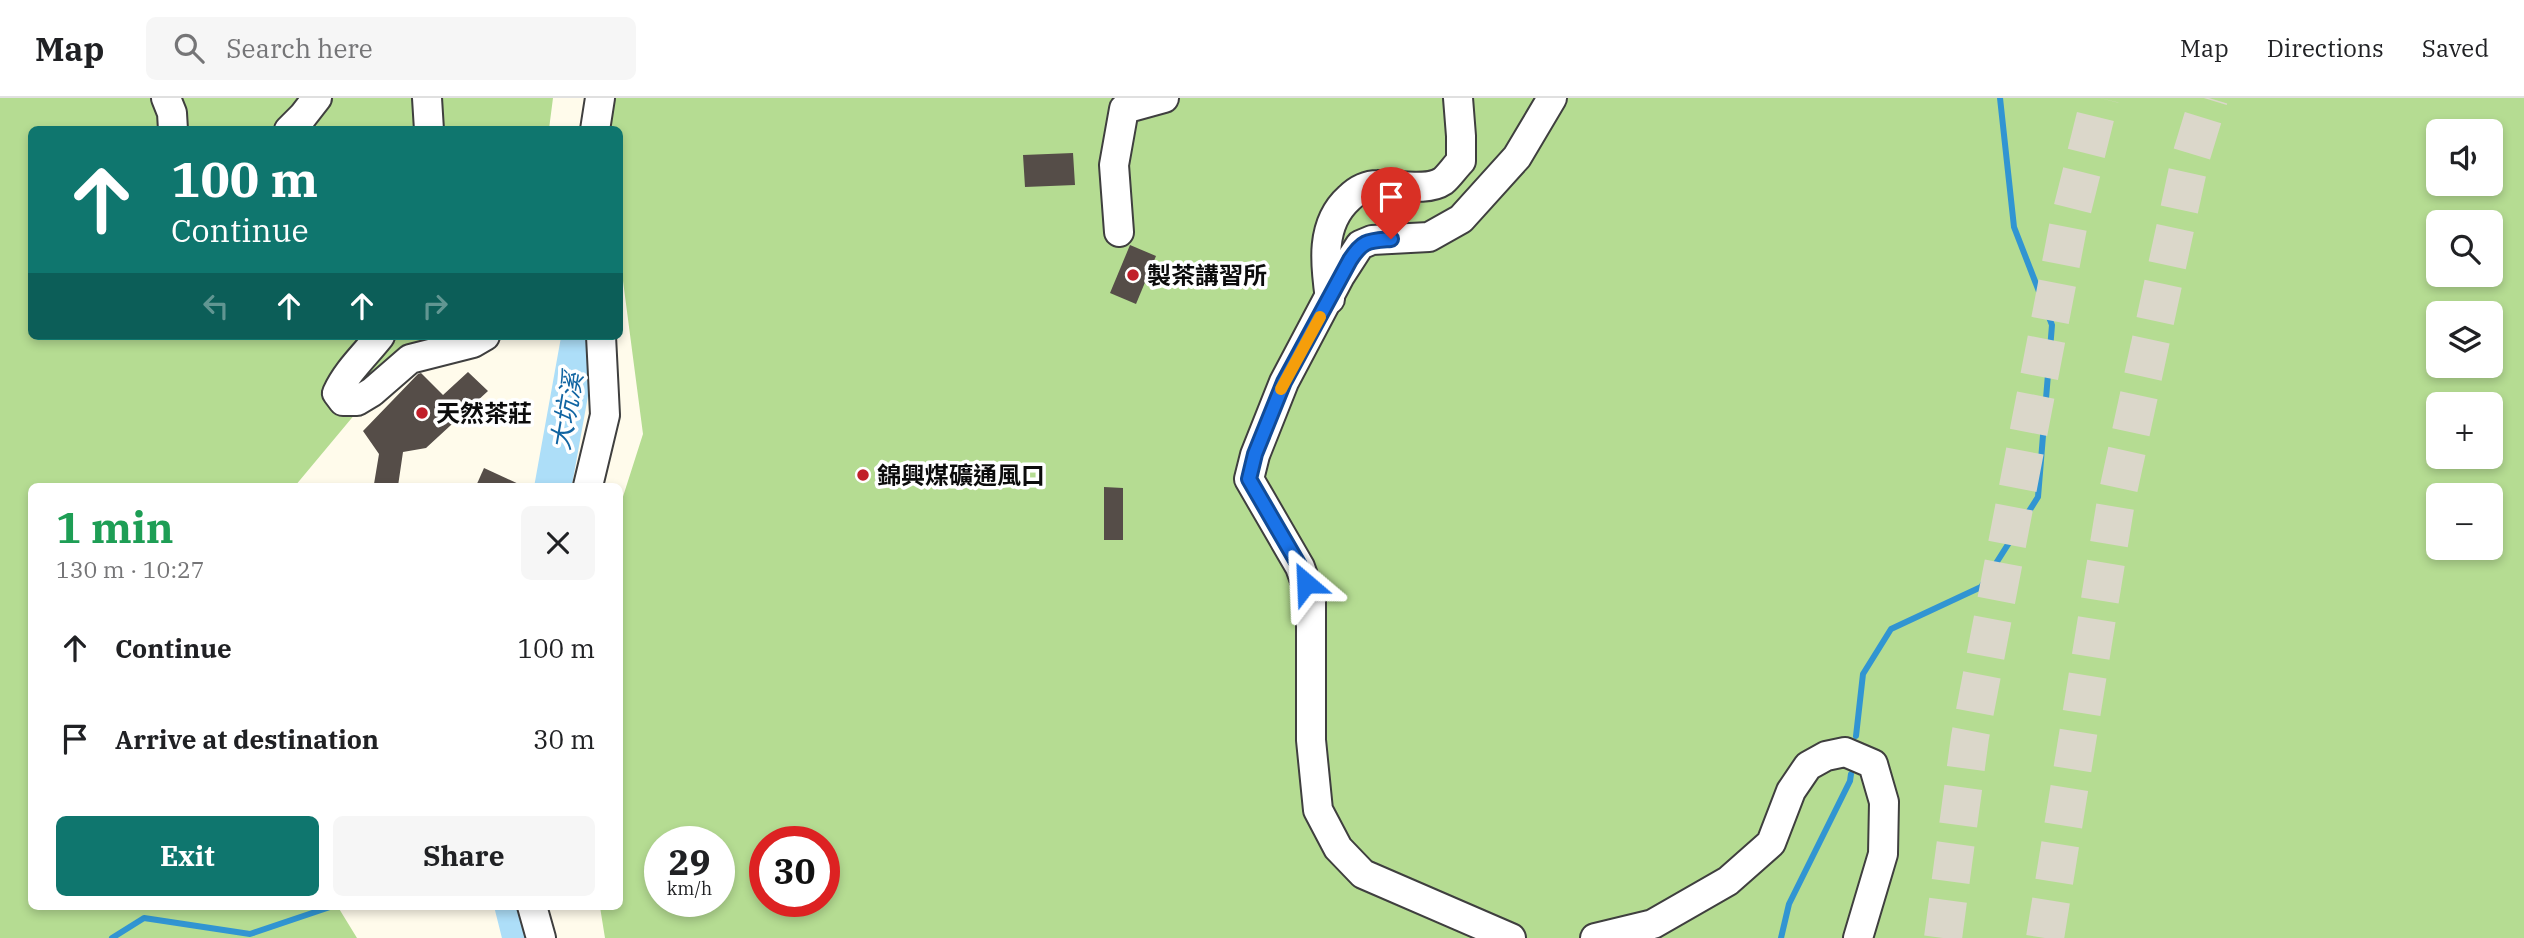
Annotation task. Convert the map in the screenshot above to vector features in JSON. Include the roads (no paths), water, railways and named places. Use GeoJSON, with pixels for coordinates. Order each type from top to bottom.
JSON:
{"type":"FeatureCollection","features":[{"type":"Feature","properties":{"kind":"street"},"geometry":{"type":"LineString","coordinates":[[166,98],[172,113],[173,126]]}},
{"type":"Feature","properties":{"kind":"street"},"geometry":{"type":"LineString","coordinates":[[293,126],[317,98]]}},
{"type":"Feature","properties":{"kind":"street"},"geometry":{"type":"LineString","coordinates":[[427,98],[429,126]]}},
{"type":"Feature","properties":{"kind":"street"},"geometry":{"type":"LineString","coordinates":[[596,126],[600,98]]}},
{"type":"Feature","properties":{"kind":"street"},"geometry":{"type":"LineString","coordinates":[[1119,232],[1114,166],[1124,109],[1164,98]]}},
{"type":"Feature","properties":{"kind":"street"},"geometry":{"type":"LineString","coordinates":[[1329,299],[1325,262],[1328,231],[1338,207],[1357,190],[1377,185],[1408,188],[1441,182],[1461,161],[1458,98]]}},
{"type":"Feature","properties":{"kind":"street"},"geometry":{"type":"LineString","coordinates":[[1511,938],[1363,874],[1338,848],[1318,810],[1311,740],[1311,598],[1300,567],[1249,479],[1255,454],[1284,382],[1340,276],[1360,245],[1372,240],[1429,237],[1461,219],[1517,157],[1552,98]]}},
{"type":"Feature","properties":{"kind":"street"},"geometry":{"type":"LineString","coordinates":[[376,340],[355,363],[341,384],[337,393],[343,401],[357,401],[372,392],[410,359],[478,340]]}},
{"type":"Feature","properties":{"kind":"street"},"geometry":{"type":"LineString","coordinates":[[589,483],[604,415],[601,340]]}},
{"type":"Feature","properties":{"kind":"street"},"geometry":{"type":"LineString","coordinates":[[1595,938],[1653,924],[1728,881],[1771,843],[1791,791],[1808,766],[1826,756],[1846,752],[1873,764],[1884,802],[1883,854],[1858,938]]}},
{"type":"Feature","properties":{"kind":"street"},"geometry":{"type":"LineString","coordinates":[[533,910],[541,938]]}},
{"type":"Feature","properties":{"kind":"waterway"},"geometry":{"type":"LineString","coordinates":[[1856,736],[1863,674],[1891,629],[1981,587],[2038,497],[2052,325],[2014,227],[2000,98]]}},
{"type":"Feature","properties":{"kind":"waterway","name":"大坑溪"},"geometry":{"type":"LineString","coordinates":[[554,483],[579,340]]}},
{"type":"Feature","properties":{"kind":"waterway"},"geometry":{"type":"LineString","coordinates":[[1781,938],[1789,904],[1850,781],[1851,774]]}},
{"type":"Feature","properties":{"kind":"waterway"},"geometry":{"type":"LineString","coordinates":[[112,938],[144,918],[250,934],[321,910]]}},
{"type":"Feature","properties":{"kind":"waterway","name":"大坑溪"},"geometry":{"type":"LineString","coordinates":[[514,910],[521,938]]}},
{"type":"Feature","properties":{"kind":"tunnel"},"geometry":{"type":"LineString","coordinates":[[1943,938],[1970,737],[2068,227],[2100,98]]}},
{"type":"Feature","properties":{"kind":"tunnel"},"geometry":{"type":"LineString","coordinates":[[2045,938],[2116,501],[2190,160],[2209,98]]}},
{"type":"Feature","properties":{"kind":"place","name":"製茶講習所"},"geometry":{"type":"Point","coordinates":[1133,275]}},
{"type":"Feature","properties":{"kind":"place","name":"天然茶莊"},"geometry":{"type":"Point","coordinates":[422,413]}},
{"type":"Feature","properties":{"kind":"place","name":"錦興煤礦通風口"},"geometry":{"type":"Point","coordinates":[863,475]}}]}
